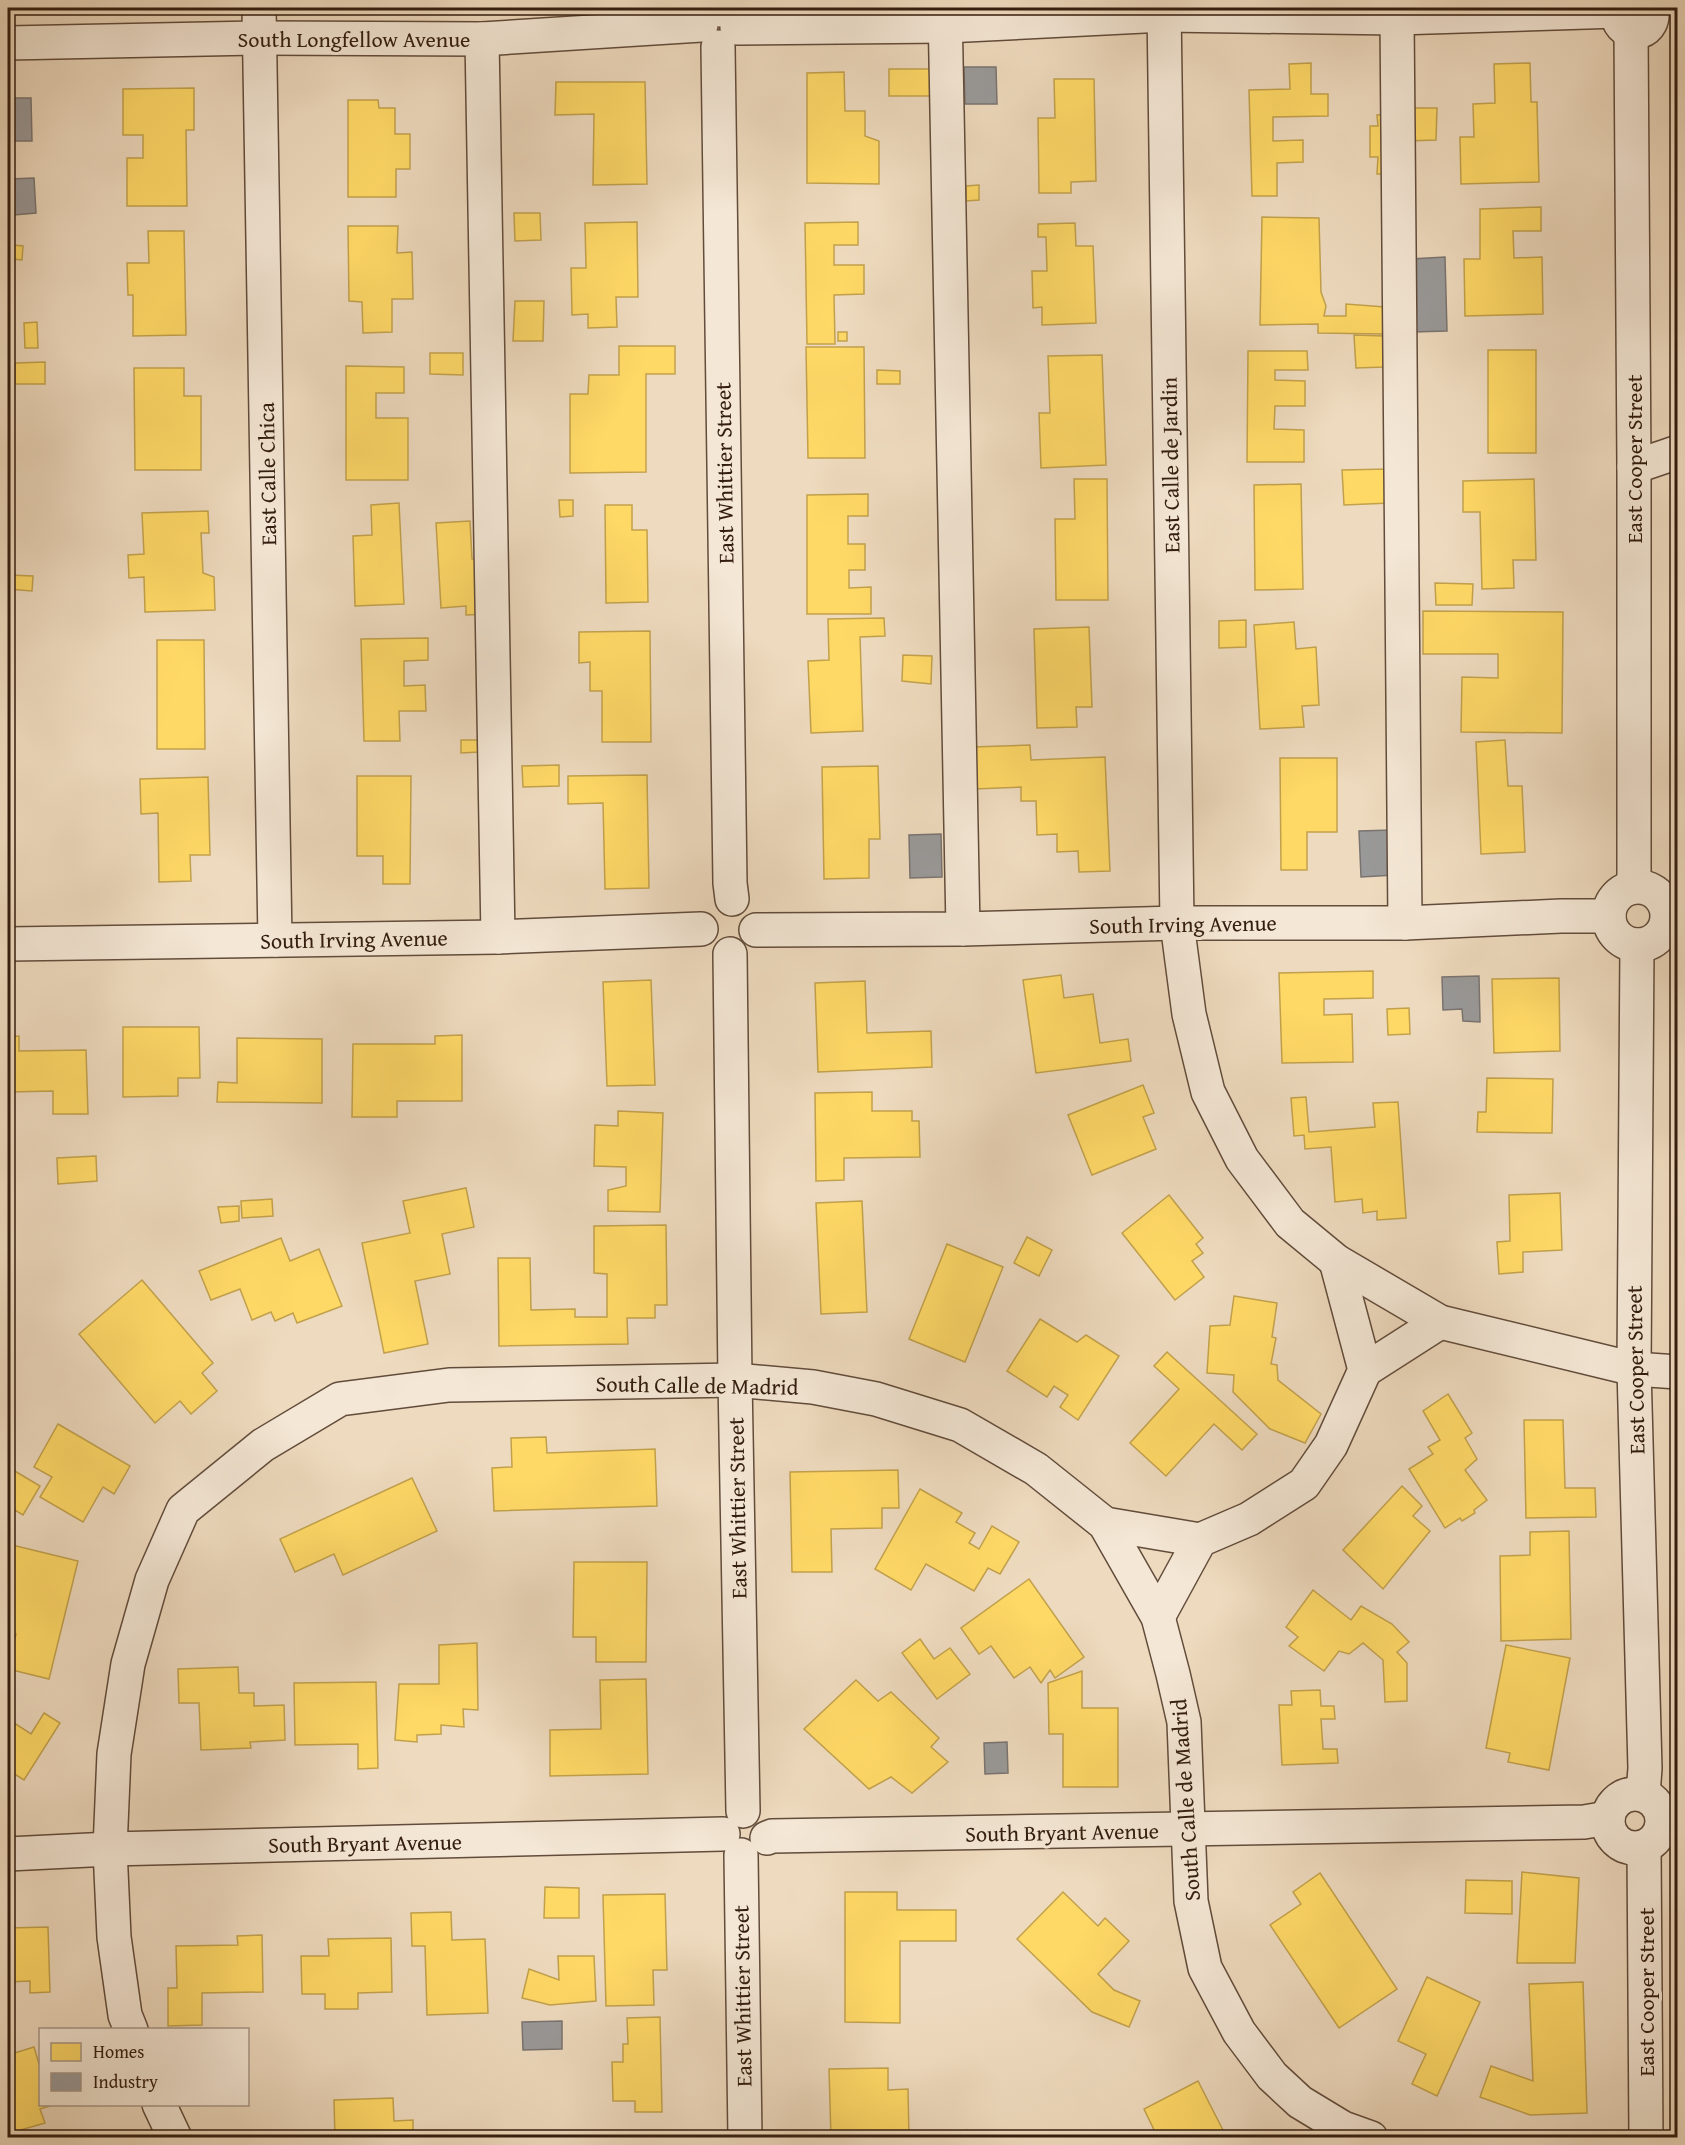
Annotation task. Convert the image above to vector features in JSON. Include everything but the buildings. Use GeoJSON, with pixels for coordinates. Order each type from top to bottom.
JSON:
{"type":"FeatureCollection","features":[{"type":"Feature","properties":{"kind":"street","name":"South Longfellow Avenue"},"geometry":{"type":"LineString","coordinates":[[8,43],[260,23],[482,39],[719,24],[1164,11],[1397,18],[1642,15]]}},
{"type":"Feature","properties":{"kind":"street","name":"East Calle de Jardin"},"geometry":{"type":"LineString","coordinates":[[1164,11],[1177,923],[1189,1014],[1208,1092],[1242,1159],[1283,1214],[1290,1223],[1336,1261],[1440,1322],[1634,1369],[1677,1372]]}},
{"type":"Feature","properties":{"kind":"street","name":"East Cooper Street"},"geometry":{"type":"LineString","coordinates":[[1634,887],[1634,467],[1642,15]]}},
{"type":"Feature","properties":{"kind":"street"},"geometry":{"type":"LineString","coordinates":[[945,17],[963,929]]}},
{"type":"Feature","properties":{"kind":"street"},"geometry":{"type":"LineString","coordinates":[[1397,18],[1405,923]]}},
{"type":"Feature","properties":{"kind":"street","name":"East Calle Chica"},"geometry":{"type":"LineString","coordinates":[[260,23],[275,940]]}},
{"type":"Feature","properties":{"kind":"street","name":"East Whittier Street"},"geometry":{"type":"LineString","coordinates":[[719,24],[732,899]]}},
{"type":"Feature","properties":{"kind":"street"},"geometry":{"type":"LineString","coordinates":[[482,39],[498,937]]}},
{"type":"Feature","properties":{"kind":"street"},"geometry":{"type":"LineString","coordinates":[[1634,467],[1677,452]]}},
{"type":"Feature","properties":{"kind":"street"},"geometry":{"type":"LineString","coordinates":[[1634,887],[1644,888],[1660,897],[1672,915],[1655,940],[1637,945],[1620,939],[1609,923],[1611,904],[1625,890],[1634,887]]}},
{"type":"Feature","properties":{"kind":"street"},"geometry":{"type":"LineString","coordinates":[[732,899],[740,901],[753,913],[756,930],[754,938],[742,951],[730,954],[716,952],[703,938],[701,928],[706,910],[722,900],[732,899]]}},
{"type":"Feature","properties":{"kind":"street","name":"South Irving Avenue"},"geometry":{"type":"LineString","coordinates":[[756,930],[963,929],[1177,923],[1405,923],[1609,916]]}},
{"type":"Feature","properties":{"kind":"street","name":"South Irving Avenue"},"geometry":{"type":"LineString","coordinates":[[8,944],[498,937],[701,928]]}},
{"type":"Feature","properties":{"kind":"street","name":"East Cooper Street"},"geometry":{"type":"LineString","coordinates":[[1637,945],[1634,1369],[1644,1768],[1661,1812]]}},
{"type":"Feature","properties":{"kind":"street","name":"East Whittier Street"},"geometry":{"type":"LineString","coordinates":[[730,954],[744,1834],[745,2138]]}},
{"type":"Feature","properties":{"kind":"street"},"geometry":{"type":"LineString","coordinates":[[1336,1261],[1365,1370]]}},
{"type":"Feature","properties":{"kind":"street"},"geometry":{"type":"LineString","coordinates":[[1105,1524],[1200,1540],[1249,1519],[1304,1484],[1330,1445],[1365,1370],[1440,1322]]}},
{"type":"Feature","properties":{"kind":"street","name":"South Calle de Madrid"},"geometry":{"type":"LineString","coordinates":[[129,2028],[125,2015],[114,1937],[110,1849],[114,1754],[128,1664],[152,1580],[183,1510],[263,1445],[340,1399],[449,1385],[735,1380],[813,1387],[876,1399],[960,1425],[1036,1469],[1105,1524],[1158,1617],[1184,1722],[1191,1901],[1205,1968],[1239,2032],[1272,2076],[1300,2102],[1353,2134]]}},
{"type":"Feature","properties":{"kind":"street"},"geometry":{"type":"LineString","coordinates":[[1158,1617],[1200,1540]]}},
{"type":"Feature","properties":{"kind":"street"},"geometry":{"type":"LineString","coordinates":[[1632,1794],[1661,1812],[1662,1828],[1658,1837],[1644,1847],[1626,1847],[1612,1836],[1608,1818],[1610,1809],[1623,1797],[1632,1794]]}},
{"type":"Feature","properties":{"kind":"street","name":"South Bryant Avenue"},"geometry":{"type":"LineString","coordinates":[[8,1854],[110,1849],[744,1834],[772,1836],[1584,1822],[1608,1818]]}},
{"type":"Feature","properties":{"kind":"street","name":"East Cooper Street"},"geometry":{"type":"LineString","coordinates":[[1644,1847],[1646,2138]]}},
{"type":"Feature","properties":{"kind":"street"},"geometry":{"type":"LineString","coordinates":[[160,2106],[175,2138]]}}]}
